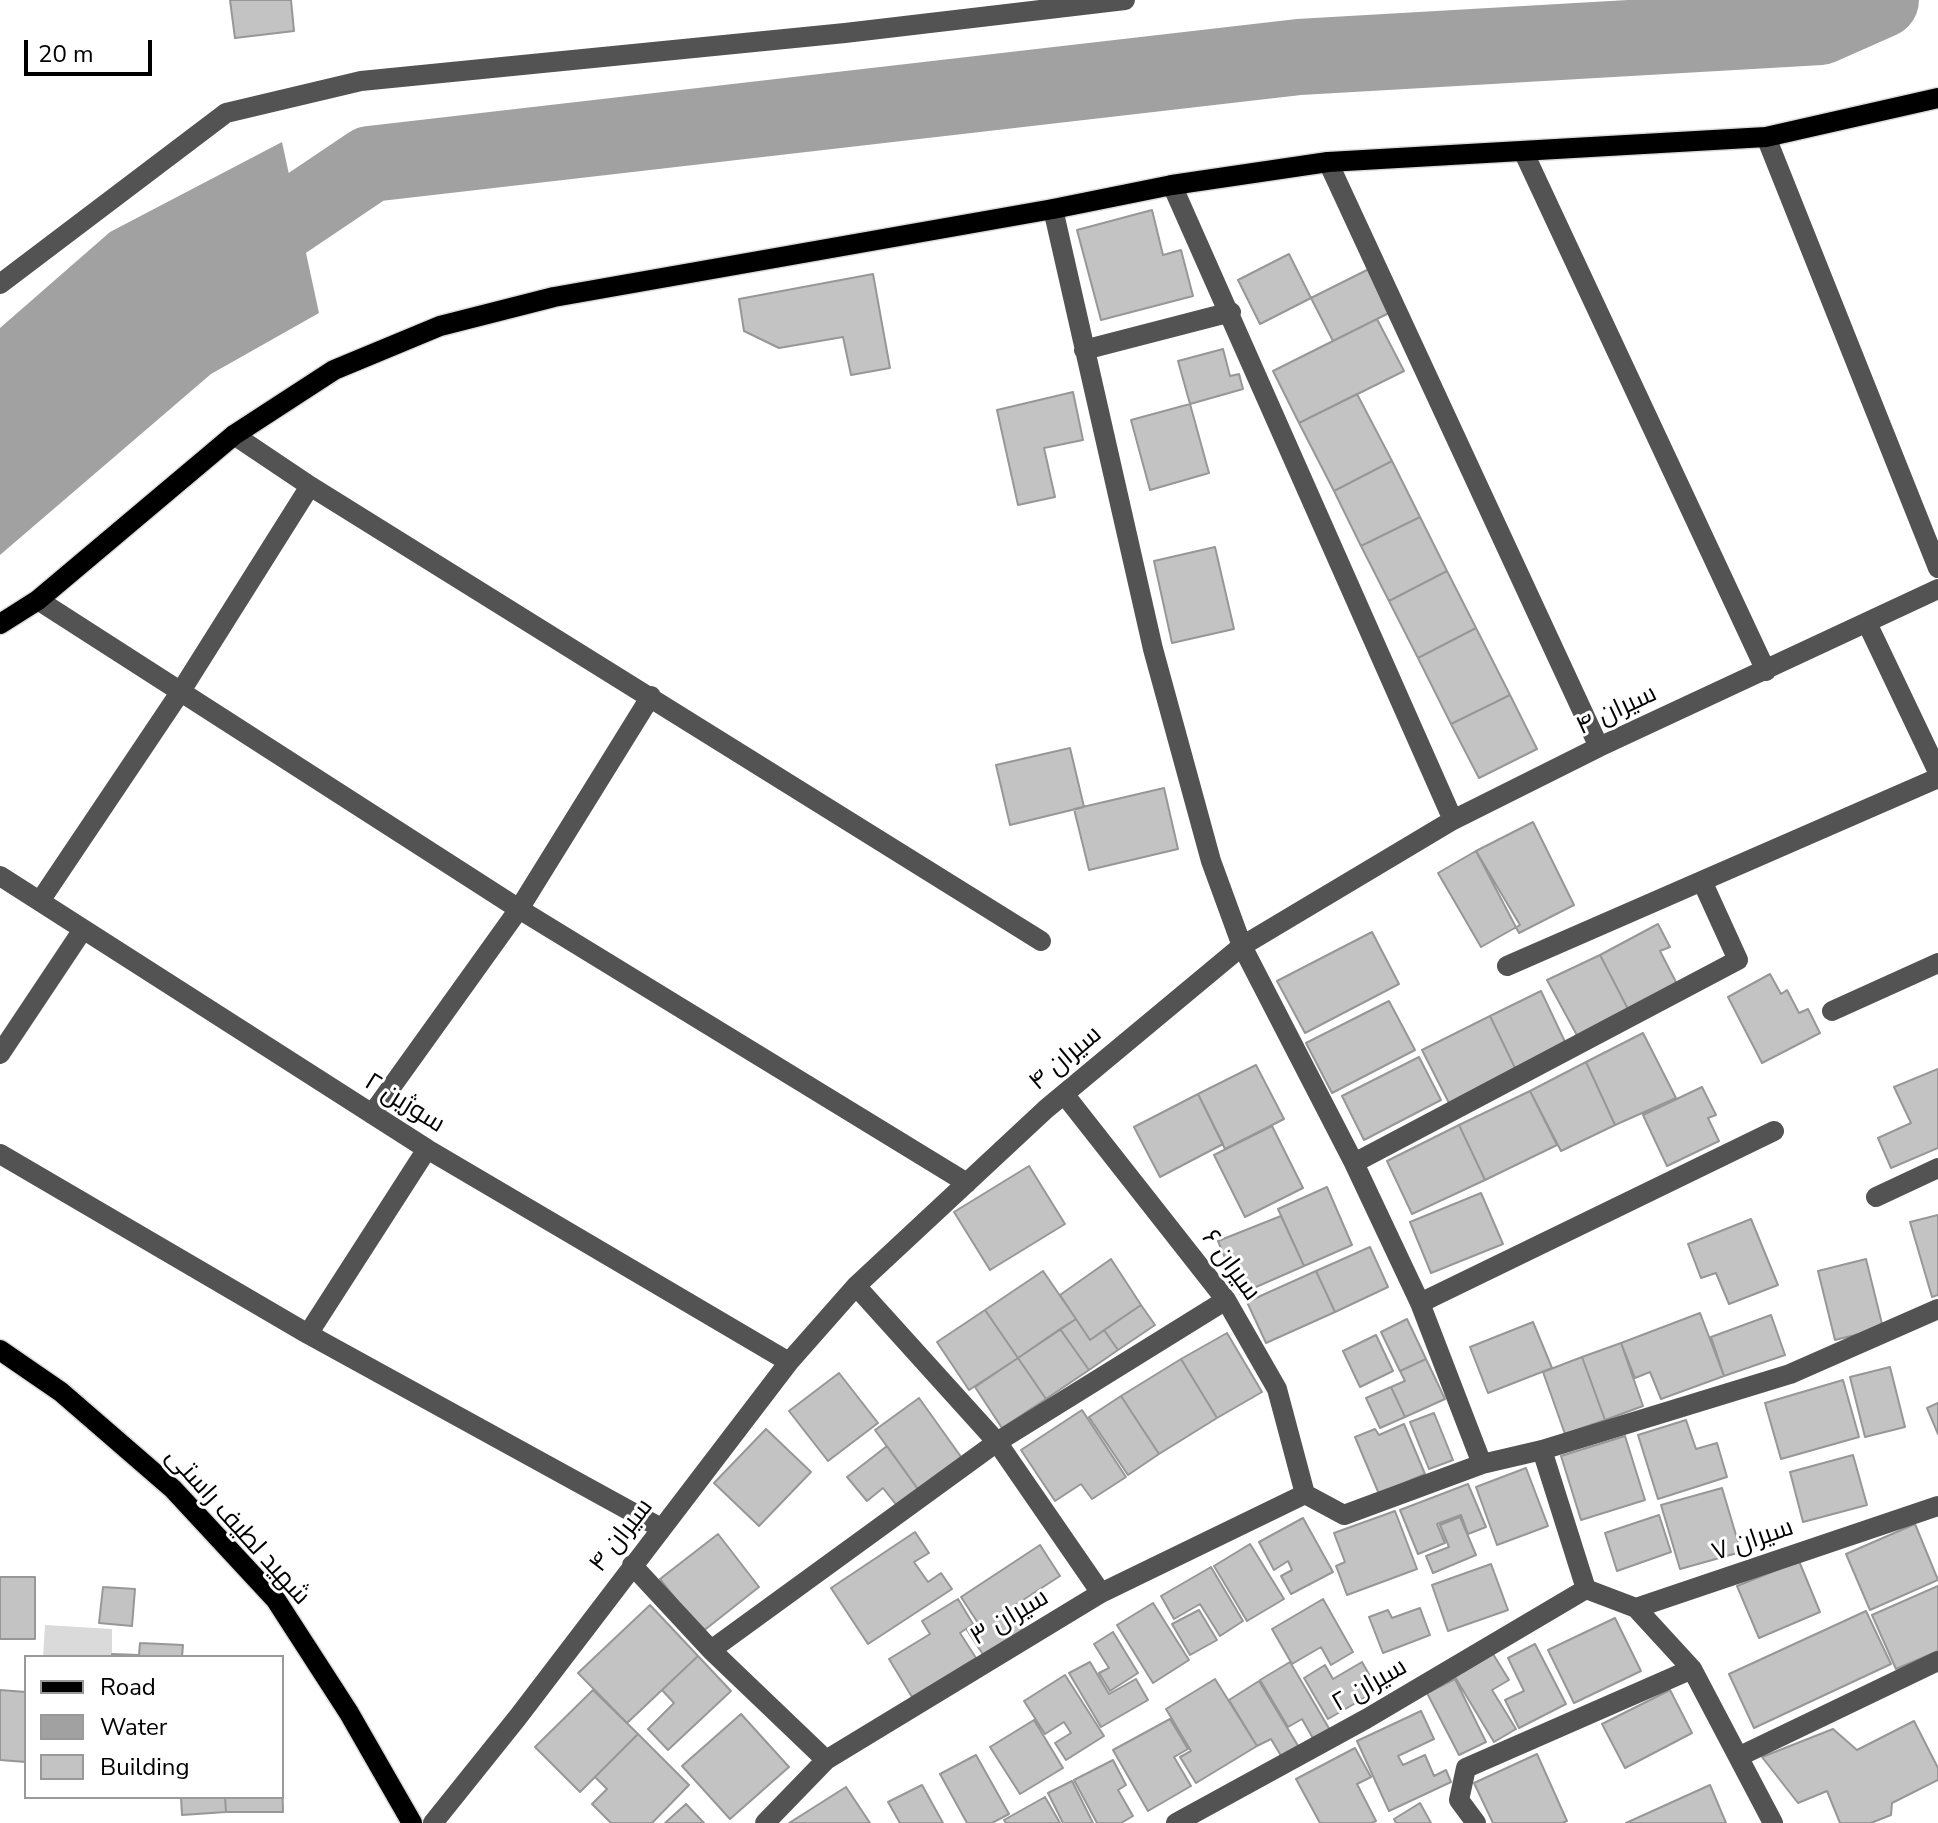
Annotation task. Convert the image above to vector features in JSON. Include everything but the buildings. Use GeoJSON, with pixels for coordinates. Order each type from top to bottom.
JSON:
{"type":"FeatureCollection","features":[{"type":"Feature","properties":{"kind":"main road"},"geometry":{"type":"LineString","coordinates":[[0,624],[38,600],[234,435],[334,370],[440,326],[554,297],[1172,185],[1328,162],[1766,137],[1938,98]]}},
{"type":"Feature","properties":{"kind":"main road","name":"شهید لطیف راستی"},"geometry":{"type":"LineString","coordinates":[[0,1350],[61,1392],[173,1489],[276,1600],[349,1713],[412,1823]]}},
{"type":"Feature","properties":{"kind":"street"},"geometry":{"type":"LineString","coordinates":[[0,284],[226,113],[361,81],[845,33],[1125,0]]}},
{"type":"Feature","properties":{"kind":"street"},"geometry":{"type":"LineString","coordinates":[[1766,137],[1938,568]]}},
{"type":"Feature","properties":{"kind":"street"},"geometry":{"type":"LineString","coordinates":[[1524,153],[1766,671]]}},
{"type":"Feature","properties":{"kind":"street"},"geometry":{"type":"LineString","coordinates":[[1328,162],[1599,747]]}},
{"type":"Feature","properties":{"kind":"street"},"geometry":{"type":"LineString","coordinates":[[1172,185],[1231,312],[1453,820]]}},
{"type":"Feature","properties":{"kind":"street"},"geometry":{"type":"LineString","coordinates":[[1053,209],[1153,649],[1211,861],[1242,946],[1354,1163],[1420,1303],[1482,1464]]}},
{"type":"Feature","properties":{"kind":"street"},"geometry":{"type":"LineString","coordinates":[[1084,350],[1231,312]]}},
{"type":"Feature","properties":{"kind":"street"},"geometry":{"type":"LineString","coordinates":[[234,435],[310,486],[1041,941]]}},
{"type":"Feature","properties":{"kind":"street"},"geometry":{"type":"LineString","coordinates":[[40,901],[181,691],[310,486]]}},
{"type":"Feature","properties":{"kind":"street","name":"سیران ۴"},"geometry":{"type":"LineString","coordinates":[[433,1823],[518,1717],[789,1362],[856,1286],[1064,1094],[1242,946],[1453,820],[1599,747],[1938,589]]}},
{"type":"Feature","properties":{"kind":"street"},"geometry":{"type":"LineString","coordinates":[[38,600],[519,909],[967,1183]]}},
{"type":"Feature","properties":{"kind":"street"},"geometry":{"type":"LineString","coordinates":[[1867,623],[1938,772]]}},
{"type":"Feature","properties":{"kind":"street"},"geometry":{"type":"LineString","coordinates":[[372,1114],[519,909],[651,696]]}},
{"type":"Feature","properties":{"kind":"street"},"geometry":{"type":"LineString","coordinates":[[1507,966],[1938,778]]}},
{"type":"Feature","properties":{"kind":"street","name":"سوژین ۲"},"geometry":{"type":"LineString","coordinates":[[0,876],[427,1149],[789,1362]]}},
{"type":"Feature","properties":{"kind":"street"},"geometry":{"type":"LineString","coordinates":[[1354,1163],[1738,960],[1702,881]]}},
{"type":"Feature","properties":{"kind":"street"},"geometry":{"type":"LineString","coordinates":[[0,1054],[82,931]]}},
{"type":"Feature","properties":{"kind":"street"},"geometry":{"type":"LineString","coordinates":[[1832,1011],[1938,963]]}},
{"type":"Feature","properties":{"kind":"street","name":"سیران ۶"},"geometry":{"type":"LineString","coordinates":[[1064,1094],[1226,1300],[1277,1389],[1305,1494]]}},
{"type":"Feature","properties":{"kind":"street"},"geometry":{"type":"LineString","coordinates":[[1420,1303],[1774,1131]]}},
{"type":"Feature","properties":{"kind":"street"},"geometry":{"type":"LineString","coordinates":[[308,1334],[427,1149]]}},
{"type":"Feature","properties":{"kind":"street"},"geometry":{"type":"LineString","coordinates":[[0,1154],[308,1334],[661,1528]]}},
{"type":"Feature","properties":{"kind":"street"},"geometry":{"type":"LineString","coordinates":[[1876,1197],[1938,1168]]}},
{"type":"Feature","properties":{"kind":"street"},"geometry":{"type":"LineString","coordinates":[[856,1286],[997,1442],[1101,1593]]}},
{"type":"Feature","properties":{"kind":"street"},"geometry":{"type":"LineString","coordinates":[[711,1650],[997,1442],[1226,1300]]}},
{"type":"Feature","properties":{"kind":"street"},"geometry":{"type":"LineString","coordinates":[[1305,1494],[1344,1515],[1482,1464],[1542,1450],[1790,1374],[1938,1309]]}},
{"type":"Feature","properties":{"kind":"street"},"geometry":{"type":"LineString","coordinates":[[1542,1450],[1586,1589],[1636,1608],[1692,1669],[1773,1823]]}},
{"type":"Feature","properties":{"kind":"street","name":"سیران ۳"},"geometry":{"type":"LineString","coordinates":[[765,1823],[826,1760],[1101,1593],[1305,1494]]}},
{"type":"Feature","properties":{"kind":"street","name":"سیران ۷"},"geometry":{"type":"LineString","coordinates":[[1636,1608],[1938,1506]]}},
{"type":"Feature","properties":{"kind":"street"},"geometry":{"type":"LineString","coordinates":[[632,1565],[711,1650],[826,1760]]}},
{"type":"Feature","properties":{"kind":"street","name":"سیران ۲"},"geometry":{"type":"LineString","coordinates":[[1176,1823],[1366,1719],[1586,1589]]}},
{"type":"Feature","properties":{"kind":"street"},"geometry":{"type":"LineString","coordinates":[[1740,1756],[1938,1661]]}},
{"type":"Feature","properties":{"kind":"street"},"geometry":{"type":"LineString","coordinates":[[1476,1823],[1459,1800],[1466,1768],[1692,1669]]}},
{"type":"Feature","properties":{"kind":"shaded area"},"geometry":{"type":"Polygon","coordinates":[[[45,1625],[112,1629],[112,1655],[43,1655],[45,1625]]]}},
{"type":"Feature","properties":{"kind":"water"},"geometry":{"type":"Polygon","coordinates":[[[282,142],[319,313],[211,374],[0,555],[0,328],[110,232],[282,142]]]}},
{"type":"Feature","properties":{"kind":"waterway"},"geometry":{"type":"LineString","coordinates":[[211,271],[370,164],[1299,57],[1820,27],[1881,0]]}}]}
